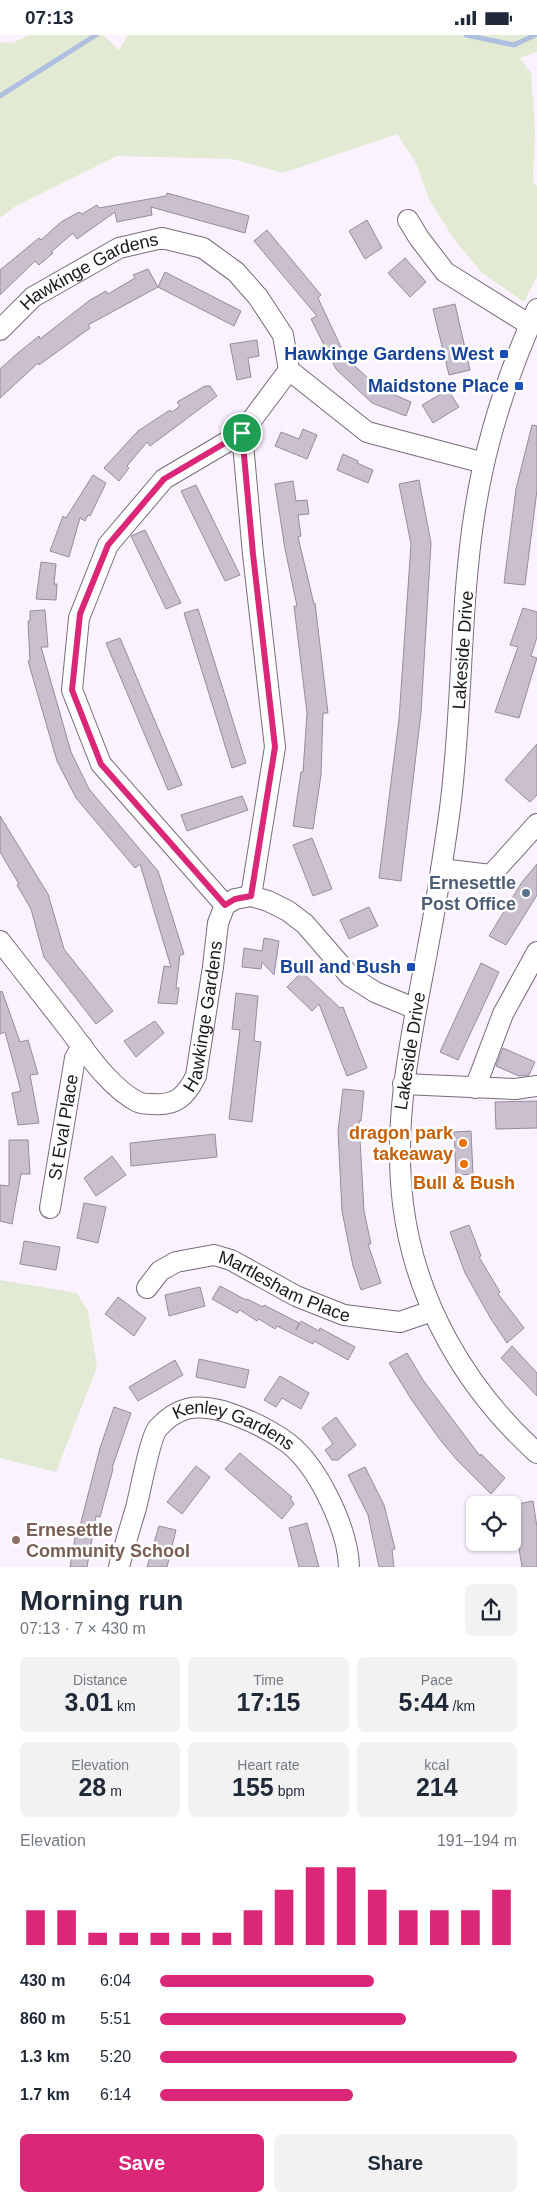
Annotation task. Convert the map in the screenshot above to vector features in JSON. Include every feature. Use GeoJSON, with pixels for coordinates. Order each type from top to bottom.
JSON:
{"type":"FeatureCollection","features":[{"type":"Feature","properties":{"kind":"street"},"geometry":{"type":"LineString","coordinates":[[408,220],[445,272],[534,317]]}},
{"type":"Feature","properties":{"kind":"street","name":"Hawkinge Gardens"},"geometry":{"type":"LineString","coordinates":[[0,330],[33,297],[120,248],[162,237],[203,248],[236,272],[258,297],[284,335],[289,370]]}},
{"type":"Feature","properties":{"kind":"street","name":"Lakeside Drive"},"geometry":{"type":"LineString","coordinates":[[534,317],[504,393],[484,463],[475,511],[469,559],[455,756],[441,869],[403,1084],[399,1140],[403,1204],[417,1267],[432,1311],[454,1353],[479,1392],[499,1416],[537,1453]]}},
{"type":"Feature","properties":{"kind":"street"},"geometry":{"type":"LineString","coordinates":[[416,1009],[375,992],[350,976],[305,925],[288,911],[268,901],[251,896],[235,899],[225,905],[101,764],[72,690],[80,614],[108,545],[164,479],[242,433],[289,370],[368,433],[484,463]]}},
{"type":"Feature","properties":{"kind":"street"},"geometry":{"type":"LineString","coordinates":[[242,433],[253,554],[275,747],[251,896]]}},
{"type":"Feature","properties":{"kind":"street"},"geometry":{"type":"LineString","coordinates":[[441,869],[491,875],[537,823]]}},
{"type":"Feature","properties":{"kind":"street","name":"Hawkinge Gardens"},"geometry":{"type":"LineString","coordinates":[[0,941],[82,1046],[122,1093],[140,1103],[159,1105],[177,1102],[188,1092],[196,1076],[201,1053],[218,923],[225,905]]}},
{"type":"Feature","properties":{"kind":"street"},"geometry":{"type":"LineString","coordinates":[[475,1088],[503,1014],[537,952]]}},
{"type":"Feature","properties":{"kind":"street","name":"St Eval Place"},"geometry":{"type":"LineString","coordinates":[[50,1208],[75,1058],[82,1046]]}},
{"type":"Feature","properties":{"kind":"street"},"geometry":{"type":"LineString","coordinates":[[403,1084],[515,1089],[537,1086]]}},
{"type":"Feature","properties":{"kind":"street","name":"Martlesham Place"},"geometry":{"type":"LineString","coordinates":[[147,1288],[160,1271],[176,1262],[214,1255],[231,1260],[296,1296],[344,1315],[400,1322],[432,1311]]}},
{"type":"Feature","properties":{"kind":"street","name":"Kenley Gardens"},"geometry":{"type":"LineString","coordinates":[[119,1567],[156,1430],[174,1413],[194,1406],[237,1415],[289,1444],[308,1466],[327,1493],[339,1521],[349,1567]]}},
{"type":"Feature","properties":{"kind":"green space"},"geometry":{"type":"Polygon","coordinates":[[[30,35],[103,35],[119,50],[128,35],[537,35],[537,52],[520,58],[531,73],[535,130],[533,183],[537,186],[537,276],[524,302],[482,273],[453,238],[429,199],[416,163],[397,134],[283,173],[232,159],[117,156],[16,206],[0,218],[0,42],[12,43],[30,35]]]}},
{"type":"Feature","properties":{"kind":"green space"},"geometry":{"type":"Polygon","coordinates":[[[0,1280],[77,1293],[88,1311],[97,1367],[56,1472],[0,1458],[0,1280]]]}},
{"type":"Feature","properties":{"kind":"building"},"geometry":{"type":"Polygon","coordinates":[[[167,193],[249,216],[245,233],[151,207],[152,215],[117,222],[115,212],[77,239],[73,233],[39,265],[35,261],[0,295],[0,270],[39,238],[41,240],[61,222],[79,212],[82,214],[97,205],[99,208],[166,196],[167,193]]]}},
{"type":"Feature","properties":{"kind":"building"},"geometry":{"type":"Polygon","coordinates":[[[367,220],[382,248],[365,259],[349,231],[367,220]]]}},
{"type":"Feature","properties":{"kind":"building"},"geometry":{"type":"Polygon","coordinates":[[[267,230],[321,295],[318,298],[346,358],[379,388],[411,402],[406,416],[372,403],[336,369],[311,319],[317,316],[254,241],[267,230]]]}},
{"type":"Feature","properties":{"kind":"building"},"geometry":{"type":"Polygon","coordinates":[[[405,258],[426,282],[410,297],[388,273],[405,258]]]}},
{"type":"Feature","properties":{"kind":"building"},"geometry":{"type":"Polygon","coordinates":[[[148,269],[158,287],[88,325],[90,328],[39,365],[38,363],[0,398],[0,369],[19,352],[39,336],[40,339],[90,300],[106,291],[108,294],[135,278],[133,275],[148,269]]]}},
{"type":"Feature","properties":{"kind":"building"},"geometry":{"type":"Polygon","coordinates":[[[165,272],[241,311],[234,326],[158,287],[165,272]]]}},
{"type":"Feature","properties":{"kind":"building"},"geometry":{"type":"Polygon","coordinates":[[[455,304],[470,370],[449,375],[433,309],[455,304]]]}},
{"type":"Feature","properties":{"kind":"building"},"geometry":{"type":"Polygon","coordinates":[[[257,340],[259,356],[248,358],[251,377],[237,380],[230,344],[257,340]]]}},
{"type":"Feature","properties":{"kind":"building"},"geometry":{"type":"Polygon","coordinates":[[[205,386],[210,386],[217,396],[150,446],[147,442],[127,466],[129,468],[119,481],[104,468],[138,431],[170,410],[172,412],[180,406],[177,402],[205,386]]]}},
{"type":"Feature","properties":{"kind":"building"},"geometry":{"type":"Polygon","coordinates":[[[448,390],[459,407],[433,423],[422,405],[448,390]]]}},
{"type":"Feature","properties":{"kind":"building"},"geometry":{"type":"Polygon","coordinates":[[[532,425],[537,426],[537,490],[525,585],[504,583],[516,489],[532,425]]]}},
{"type":"Feature","properties":{"kind":"building"},"geometry":{"type":"Polygon","coordinates":[[[303,429],[317,435],[307,459],[275,446],[281,432],[299,439],[303,429]]]}},
{"type":"Feature","properties":{"kind":"building"},"geometry":{"type":"Polygon","coordinates":[[[343,454],[373,470],[368,483],[337,470],[343,454]]]}},
{"type":"Feature","properties":{"kind":"building"},"geometry":{"type":"Polygon","coordinates":[[[93,475],[106,483],[90,516],[88,515],[85,521],[80,518],[69,557],[50,551],[63,516],[66,518],[93,475]]]}},
{"type":"Feature","properties":{"kind":"building"},"geometry":{"type":"Polygon","coordinates":[[[419,480],[431,543],[421,713],[401,881],[379,878],[399,719],[411,544],[399,484],[419,480]]]}},
{"type":"Feature","properties":{"kind":"building"},"geometry":{"type":"Polygon","coordinates":[[[293,481],[296,501],[307,500],[309,514],[298,515],[301,536],[298,537],[315,603],[328,713],[323,713],[321,775],[313,829],[293,826],[301,772],[303,772],[307,713],[294,606],[297,606],[285,549],[275,484],[293,481]]]}},
{"type":"Feature","properties":{"kind":"building"},"geometry":{"type":"Polygon","coordinates":[[[196,485],[240,575],[225,581],[181,491],[196,485]]]}},
{"type":"Feature","properties":{"kind":"building"},"geometry":{"type":"Polygon","coordinates":[[[145,530],[181,603],[166,609],[131,536],[145,530]]]}},
{"type":"Feature","properties":{"kind":"building"},"geometry":{"type":"Polygon","coordinates":[[[41,562],[56,564],[54,584],[57,584],[56,600],[36,599],[41,562]]]}},
{"type":"Feature","properties":{"kind":"building"},"geometry":{"type":"Polygon","coordinates":[[[523,608],[537,612],[537,637],[531,656],[537,658],[519,718],[495,712],[518,647],[510,645],[523,608]]]}},
{"type":"Feature","properties":{"kind":"building"},"geometry":{"type":"Polygon","coordinates":[[[198,609],[246,763],[232,768],[184,613],[198,609]]]}},
{"type":"Feature","properties":{"kind":"building"},"geometry":{"type":"Polygon","coordinates":[[[45,610],[48,647],[41,647],[71,752],[89,789],[158,871],[184,954],[180,955],[176,988],[179,988],[177,1004],[158,1003],[164,966],[171,967],[140,864],[135,868],[76,798],[57,761],[28,661],[30,661],[28,621],[30,621],[30,611],[45,610]]]}},
{"type":"Feature","properties":{"kind":"building"},"geometry":{"type":"Polygon","coordinates":[[[120,638],[182,785],[168,790],[106,643],[120,638]]]}},
{"type":"Feature","properties":{"kind":"building"},"geometry":{"type":"Polygon","coordinates":[[[537,744],[537,795],[530,802],[505,780],[537,744]]]}},
{"type":"Feature","properties":{"kind":"building"},"geometry":{"type":"Polygon","coordinates":[[[242,796],[248,810],[187,831],[181,815],[242,796]]]}},
{"type":"Feature","properties":{"kind":"building"},"geometry":{"type":"Polygon","coordinates":[[[0,816],[48,894],[64,949],[113,1011],[96,1024],[44,957],[31,909],[0,852],[0,816]]]}},
{"type":"Feature","properties":{"kind":"building"},"geometry":{"type":"Polygon","coordinates":[[[312,838],[332,889],[313,896],[293,845],[312,838]]]}},
{"type":"Feature","properties":{"kind":"building"},"geometry":{"type":"Polygon","coordinates":[[[537,864],[537,895],[506,945],[489,936],[522,882],[537,864]]]}},
{"type":"Feature","properties":{"kind":"building"},"geometry":{"type":"Polygon","coordinates":[[[369,907],[378,926],[349,939],[340,920],[369,907]]]}},
{"type":"Feature","properties":{"kind":"building"},"geometry":{"type":"Polygon","coordinates":[[[264,938],[279,941],[274,975],[262,962],[261,969],[242,967],[244,948],[262,951],[264,938]]]}},
{"type":"Feature","properties":{"kind":"building"},"geometry":{"type":"Polygon","coordinates":[[[481,963],[499,972],[458,1060],[440,1052],[481,963]]]}},
{"type":"Feature","properties":{"kind":"building"},"geometry":{"type":"Polygon","coordinates":[[[302,972],[340,1008],[343,1007],[367,1068],[347,1076],[319,1004],[312,1011],[287,987],[302,972]]]}},
{"type":"Feature","properties":{"kind":"building"},"geometry":{"type":"Polygon","coordinates":[[[2,991],[20,1042],[28,1040],[38,1074],[30,1075],[39,1123],[18,1125],[12,1093],[21,1091],[5,1032],[0,1034],[0,992],[2,991]]]}},
{"type":"Feature","properties":{"kind":"building"},"geometry":{"type":"Polygon","coordinates":[[[236,993],[258,996],[254,1041],[261,1042],[252,1122],[229,1119],[240,1030],[232,1029],[236,993]]]}},
{"type":"Feature","properties":{"kind":"building"},"geometry":{"type":"Polygon","coordinates":[[[155,1021],[164,1033],[136,1057],[124,1041],[155,1021]]]}},
{"type":"Feature","properties":{"kind":"building"},"geometry":{"type":"Polygon","coordinates":[[[503,1048],[535,1062],[529,1075],[519,1076],[496,1066],[503,1048]]]}},
{"type":"Feature","properties":{"kind":"building"},"geometry":{"type":"Polygon","coordinates":[[[343,1089],[364,1091],[361,1121],[359,1121],[364,1211],[371,1244],[368,1244],[381,1283],[361,1290],[353,1266],[342,1211],[338,1131],[343,1089]]]}},
{"type":"Feature","properties":{"kind":"building"},"geometry":{"type":"Polygon","coordinates":[[[537,1101],[537,1128],[496,1129],[495,1102],[537,1101]]]}},
{"type":"Feature","properties":{"kind":"building"},"geometry":{"type":"Polygon","coordinates":[[[471,1131],[473,1174],[456,1175],[454,1132],[471,1131]]]}},
{"type":"Feature","properties":{"kind":"building"},"geometry":{"type":"Polygon","coordinates":[[[215,1134],[217,1157],[131,1166],[130,1143],[215,1134]]]}},
{"type":"Feature","properties":{"kind":"building"},"geometry":{"type":"Polygon","coordinates":[[[9,1140],[28,1140],[30,1174],[21,1174],[12,1224],[0,1221],[0,1185],[9,1186],[9,1140]]]}},
{"type":"Feature","properties":{"kind":"building"},"geometry":{"type":"Polygon","coordinates":[[[112,1156],[126,1175],[96,1196],[84,1178],[112,1156]]]}},
{"type":"Feature","properties":{"kind":"building"},"geometry":{"type":"Polygon","coordinates":[[[84,1203],[106,1207],[98,1243],[77,1238],[84,1203]]]}},
{"type":"Feature","properties":{"kind":"building"},"geometry":{"type":"Polygon","coordinates":[[[469,1225],[481,1256],[479,1257],[500,1292],[498,1294],[524,1328],[507,1343],[465,1273],[450,1232],[469,1225]]]}},
{"type":"Feature","properties":{"kind":"building"},"geometry":{"type":"Polygon","coordinates":[[[24,1241],[60,1247],[56,1270],[20,1264],[24,1241]]]}},
{"type":"Feature","properties":{"kind":"building"},"geometry":{"type":"Polygon","coordinates":[[[220,1286],[246,1300],[263,1307],[264,1305],[299,1323],[296,1330],[301,1321],[319,1331],[320,1328],[355,1347],[348,1360],[314,1341],[313,1344],[277,1326],[275,1329],[259,1319],[257,1321],[240,1310],[237,1313],[212,1299],[220,1286]]]}},
{"type":"Feature","properties":{"kind":"building"},"geometry":{"type":"Polygon","coordinates":[[[200,1287],[205,1306],[169,1316],[165,1295],[200,1287]]]}},
{"type":"Feature","properties":{"kind":"building"},"geometry":{"type":"Polygon","coordinates":[[[118,1297],[146,1318],[134,1336],[105,1314],[118,1297]]]}},
{"type":"Feature","properties":{"kind":"building"},"geometry":{"type":"Polygon","coordinates":[[[512,1346],[537,1373],[537,1396],[501,1358],[512,1346]]]}},
{"type":"Feature","properties":{"kind":"building"},"geometry":{"type":"Polygon","coordinates":[[[407,1353],[423,1380],[480,1456],[481,1454],[505,1478],[491,1494],[456,1459],[438,1437],[411,1399],[389,1363],[407,1353]]]}},
{"type":"Feature","properties":{"kind":"building"},"geometry":{"type":"Polygon","coordinates":[[[199,1359],[249,1370],[245,1388],[196,1377],[199,1359]]]}},
{"type":"Feature","properties":{"kind":"building"},"geometry":{"type":"Polygon","coordinates":[[[175,1360],[183,1375],[138,1401],[129,1387],[175,1360]]]}},
{"type":"Feature","properties":{"kind":"building"},"geometry":{"type":"Polygon","coordinates":[[[280,1376],[309,1393],[301,1409],[282,1398],[276,1407],[264,1400],[280,1376]]]}},
{"type":"Feature","properties":{"kind":"building"},"geometry":{"type":"Polygon","coordinates":[[[114,1407],[131,1413],[112,1468],[100,1517],[96,1516],[87,1567],[70,1567],[77,1526],[80,1526],[100,1448],[114,1407]]]}},
{"type":"Feature","properties":{"kind":"building"},"geometry":{"type":"Polygon","coordinates":[[[336,1417],[356,1445],[338,1460],[332,1460],[325,1450],[333,1444],[322,1428],[336,1417]]]}},
{"type":"Feature","properties":{"kind":"building"},"geometry":{"type":"Polygon","coordinates":[[[240,1453],[292,1497],[290,1498],[294,1504],[282,1519],[225,1469],[240,1453]]]}},
{"type":"Feature","properties":{"kind":"building"},"geometry":{"type":"Polygon","coordinates":[[[196,1466],[210,1477],[182,1514],[167,1502],[196,1466]]]}},
{"type":"Feature","properties":{"kind":"building"},"geometry":{"type":"Polygon","coordinates":[[[365,1467],[384,1505],[395,1549],[392,1550],[394,1567],[379,1567],[368,1515],[348,1475],[365,1467]]]}},
{"type":"Feature","properties":{"kind":"building"},"geometry":{"type":"Polygon","coordinates":[[[533,1501],[537,1527],[537,1567],[522,1567],[519,1551],[521,1551],[521,1503],[533,1501]]]}},
{"type":"Feature","properties":{"kind":"building"},"geometry":{"type":"Polygon","coordinates":[[[307,1523],[319,1567],[299,1567],[289,1528],[307,1523]]]}},
{"type":"Feature","properties":{"kind":"building"},"geometry":{"type":"Polygon","coordinates":[[[159,1526],[176,1530],[167,1567],[147,1567],[159,1526]]]}},
{"type":"Feature","properties":{"kind":"waterway"},"geometry":{"type":"LineString","coordinates":[[0,96],[96,35]]}},
{"type":"Feature","properties":{"kind":"waterway"},"geometry":{"type":"LineString","coordinates":[[466,35],[514,45],[535,35]]}},
{"type":"Feature","properties":{"kind":"place","name":"Hawkinge Gardens West"},"geometry":{"type":"Point","coordinates":[504,354]}},
{"type":"Feature","properties":{"kind":"place","name":"Maidstone Place"},"geometry":{"type":"Point","coordinates":[519,386]}},
{"type":"Feature","properties":{"kind":"place","name":"Ernesettle Post Office"},"geometry":{"type":"Point","coordinates":[526,893]}},
{"type":"Feature","properties":{"kind":"place","name":"Bull and Bush"},"geometry":{"type":"Point","coordinates":[411,967]}},
{"type":"Feature","properties":{"kind":"place","name":"dragon park takeaway"},"geometry":{"type":"Point","coordinates":[463,1143]}},
{"type":"Feature","properties":{"kind":"place","name":"Bull & Bush"},"geometry":{"type":"Point","coordinates":[464,1164]}},
{"type":"Feature","properties":{"kind":"place","name":"Ernesettle Community School"},"geometry":{"type":"Point","coordinates":[16,1540]}},
{"type":"Feature","properties":{"kind":"route"},"geometry":{"type":"LineString","coordinates":[[242,433],[253,554],[275,747],[251,896],[235,899],[225,905],[101,764],[72,690],[80,614],[108,545],[164,479],[242,433]]}}]}
